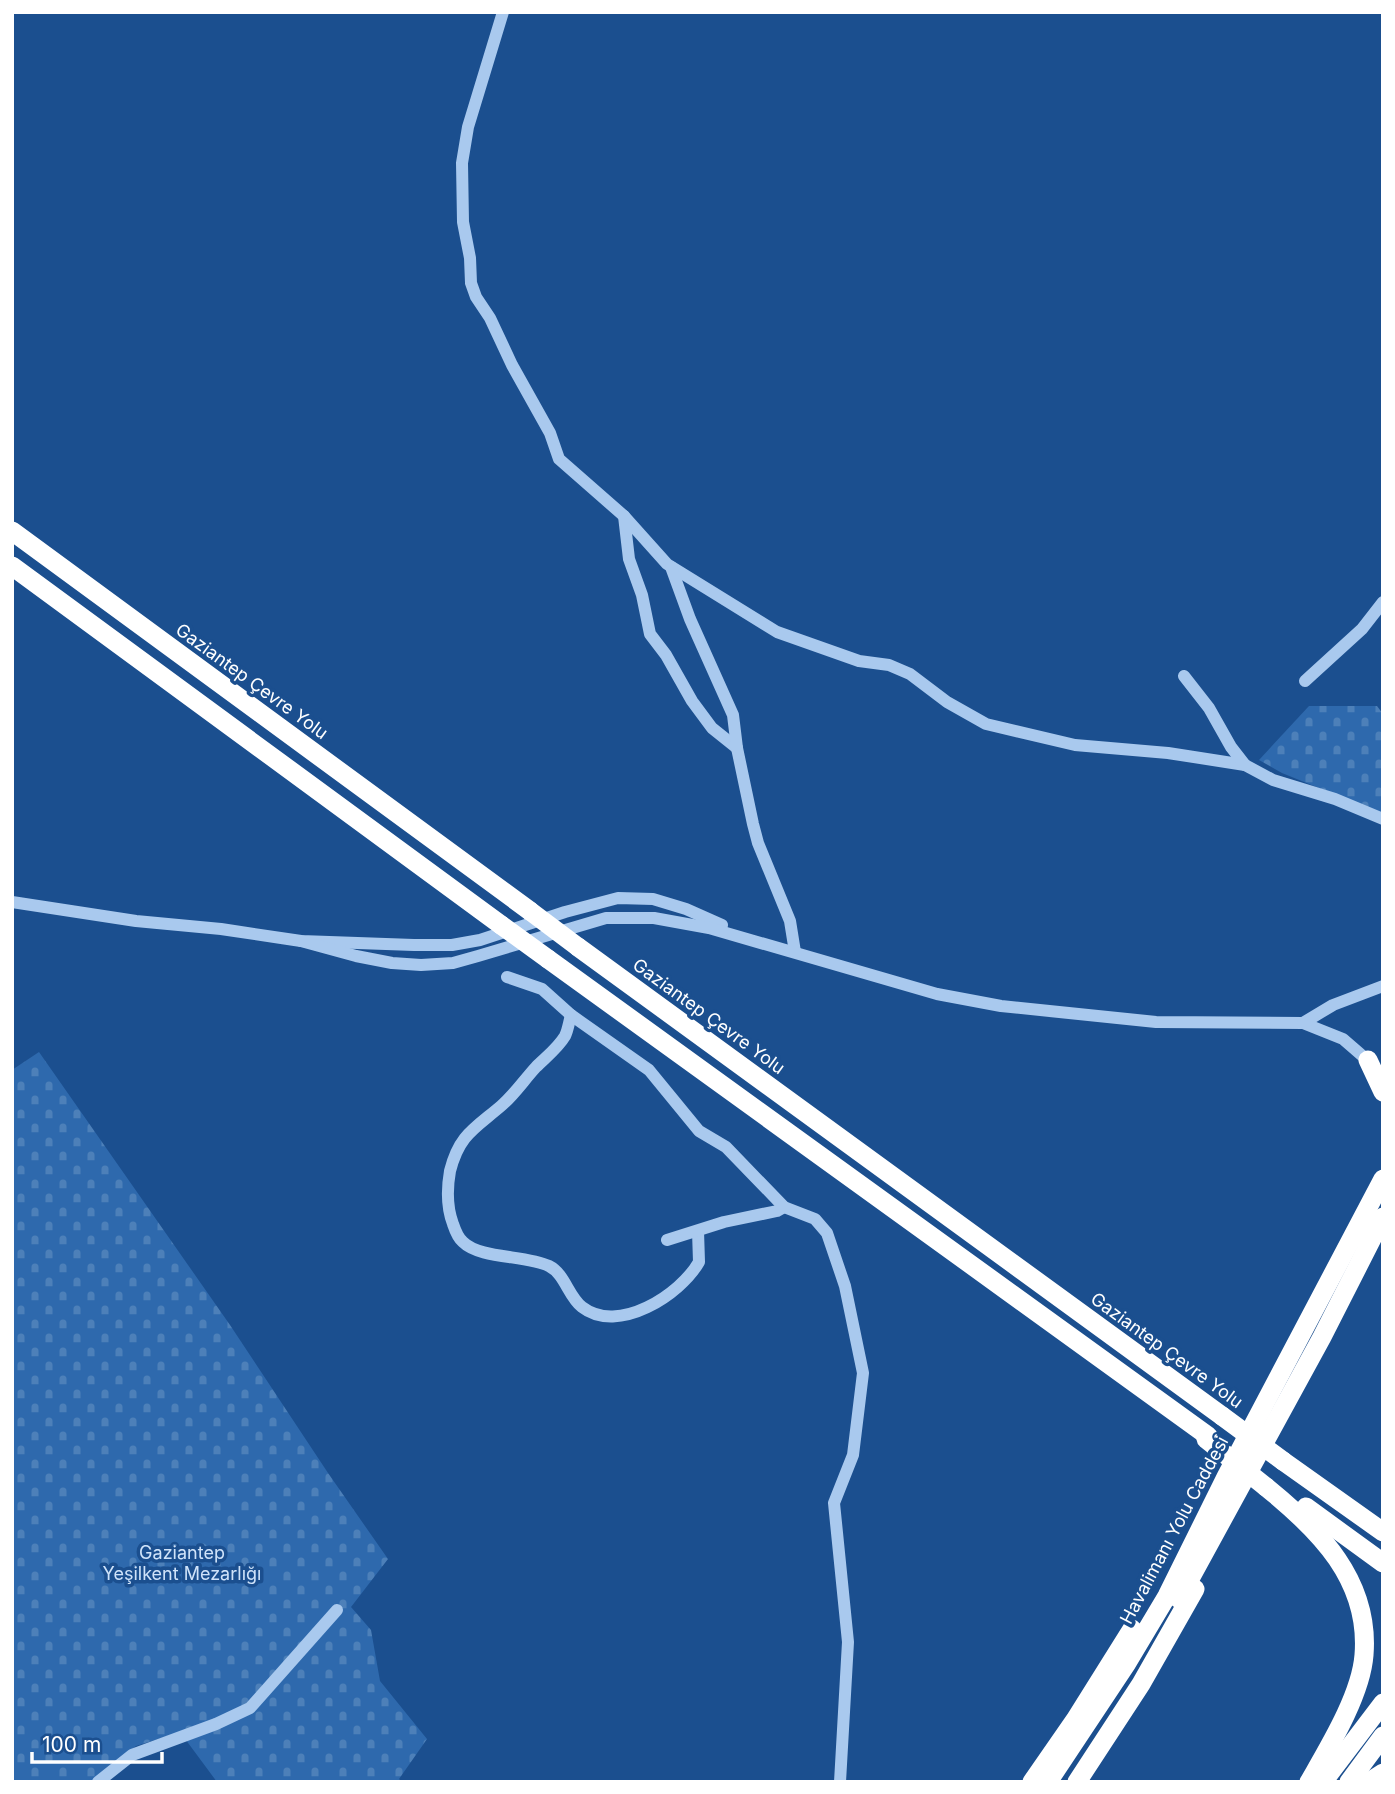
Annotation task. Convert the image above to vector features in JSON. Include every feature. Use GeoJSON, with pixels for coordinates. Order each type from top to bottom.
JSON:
{"type":"FeatureCollection","features":[{"type":"Feature","properties":{"kind":"highway","name":"Gaziantep Çevre Yolu"},"geometry":{"type":"LineString","coordinates":[[12,531],[578,947],[1383,1532]]}},
{"type":"Feature","properties":{"kind":"highway"},"geometry":{"type":"LineString","coordinates":[[12,566],[501,925],[1176,1412],[1267,1483],[1383,1563]]}},
{"type":"Feature","properties":{"kind":"highway"},"geometry":{"type":"LineString","coordinates":[[1378,1069],[1383,1092]]}},
{"type":"Feature","properties":{"kind":"highway","name":"Havalimanı Yolu Caddesi"},"geometry":{"type":"LineString","coordinates":[[1048,1782],[1127,1663],[1167,1596],[1382,1179]]}},
{"type":"Feature","properties":{"kind":"highway","name":"Havalimanı Yolu Caddesi"},"geometry":{"type":"LineString","coordinates":[[1064,1782],[1133,1675],[1213,1539],[1382,1220]]}},
{"type":"Feature","properties":{"kind":"highway"},"geometry":{"type":"LineString","coordinates":[[1267,1483],[1322,1538],[1342,1564],[1354,1590],[1362,1621],[1364,1655],[1357,1682],[1348,1707],[1309,1782]]}},
{"type":"Feature","properties":{"kind":"highway"},"geometry":{"type":"LineString","coordinates":[[1032,1782],[1075,1720],[1216,1498]]}},
{"type":"Feature","properties":{"kind":"highway"},"geometry":{"type":"LineString","coordinates":[[1077,1782],[1174,1631],[1194,1592],[1213,1539]]}},
{"type":"Feature","properties":{"kind":"highway"},"geometry":{"type":"LineString","coordinates":[[1323,1782],[1383,1703]]}},
{"type":"Feature","properties":{"kind":"highway"},"geometry":{"type":"LineString","coordinates":[[1349,1782],[1383,1736]]}},
{"type":"Feature","properties":{"kind":"highway"},"geometry":{"type":"LineString","coordinates":[[1369,1782],[1383,1773]]}},
{"type":"Feature","properties":{"kind":"street"},"geometry":{"type":"LineString","coordinates":[[503,12],[470,117],[462,163],[463,222],[471,282],[476,297],[490,318],[512,365],[550,433],[559,459],[624,516],[671,567],[777,632],[859,660],[889,665],[910,674],[947,702],[986,724],[1075,745],[1245,765],[1273,780],[1335,799],[1383,819]]}},
{"type":"Feature","properties":{"kind":"street"},"geometry":{"type":"LineString","coordinates":[[624,516],[629,559],[642,595],[650,634],[705,719],[737,748]]}},
{"type":"Feature","properties":{"kind":"street"},"geometry":{"type":"LineString","coordinates":[[671,567],[690,619],[733,715],[737,748],[758,843],[790,921],[795,951]]}},
{"type":"Feature","properties":{"kind":"street"},"geometry":{"type":"LineString","coordinates":[[1306,681],[1362,629],[1383,602]]}},
{"type":"Feature","properties":{"kind":"street"},"geometry":{"type":"LineString","coordinates":[[1184,676],[1209,708],[1231,747],[1245,765]]}},
{"type":"Feature","properties":{"kind":"street"},"geometry":{"type":"LineString","coordinates":[[301,941],[452,945],[480,940],[618,898],[664,902],[757,940]]}},
{"type":"Feature","properties":{"kind":"street"},"geometry":{"type":"LineString","coordinates":[[12,902],[136,921],[221,929],[301,941],[356,956],[391,963],[421,965],[453,963],[478,957],[606,918],[654,918],[757,940],[937,994],[1001,1006],[1156,1022],[1303,1023],[1343,1039],[1378,1069],[1383,1081]]}},
{"type":"Feature","properties":{"kind":"street"},"geometry":{"type":"LineString","coordinates":[[507,976],[541,989],[571,1015],[649,1070],[699,1131],[726,1147],[784,1207],[815,1219],[827,1233],[845,1286],[863,1373],[853,1455],[834,1503],[848,1642],[840,1782]]}},
{"type":"Feature","properties":{"kind":"street"},"geometry":{"type":"LineString","coordinates":[[1303,1023],[1333,1005],[1383,986]]}},
{"type":"Feature","properties":{"kind":"street"},"geometry":{"type":"LineString","coordinates":[[571,1015],[565,1035],[554,1049],[502,1105],[468,1132],[460,1144],[450,1172],[448,1191],[450,1214],[462,1242],[496,1255],[554,1268],[573,1297],[584,1308],[617,1317],[647,1308],[685,1280],[699,1262],[698,1231]]}},
{"type":"Feature","properties":{"kind":"street"},"geometry":{"type":"LineString","coordinates":[[667,1240],[784,1207]]}},
{"type":"Feature","properties":{"kind":"street"},"geometry":{"type":"LineString","coordinates":[[98,1782],[132,1755],[216,1724],[250,1708],[337,1610]]}},
{"type":"Feature","properties":{"kind":"green space"},"geometry":{"type":"Polygon","coordinates":[[[1309,706],[1377,706],[1383,714],[1383,814],[1282,773],[1259,760],[1309,706]]]}},
{"type":"Feature","properties":{"kind":"green space","name":"Gaziantep Yeşilkent Mezarlığı"},"geometry":{"type":"Polygon","coordinates":[[[39,1052],[230,1325],[388,1559],[351,1607],[371,1630],[380,1681],[427,1739],[399,1779],[402,1782],[217,1782],[180,1732],[136,1746],[91,1782],[12,1782],[12,1070],[39,1052]]]}}]}
